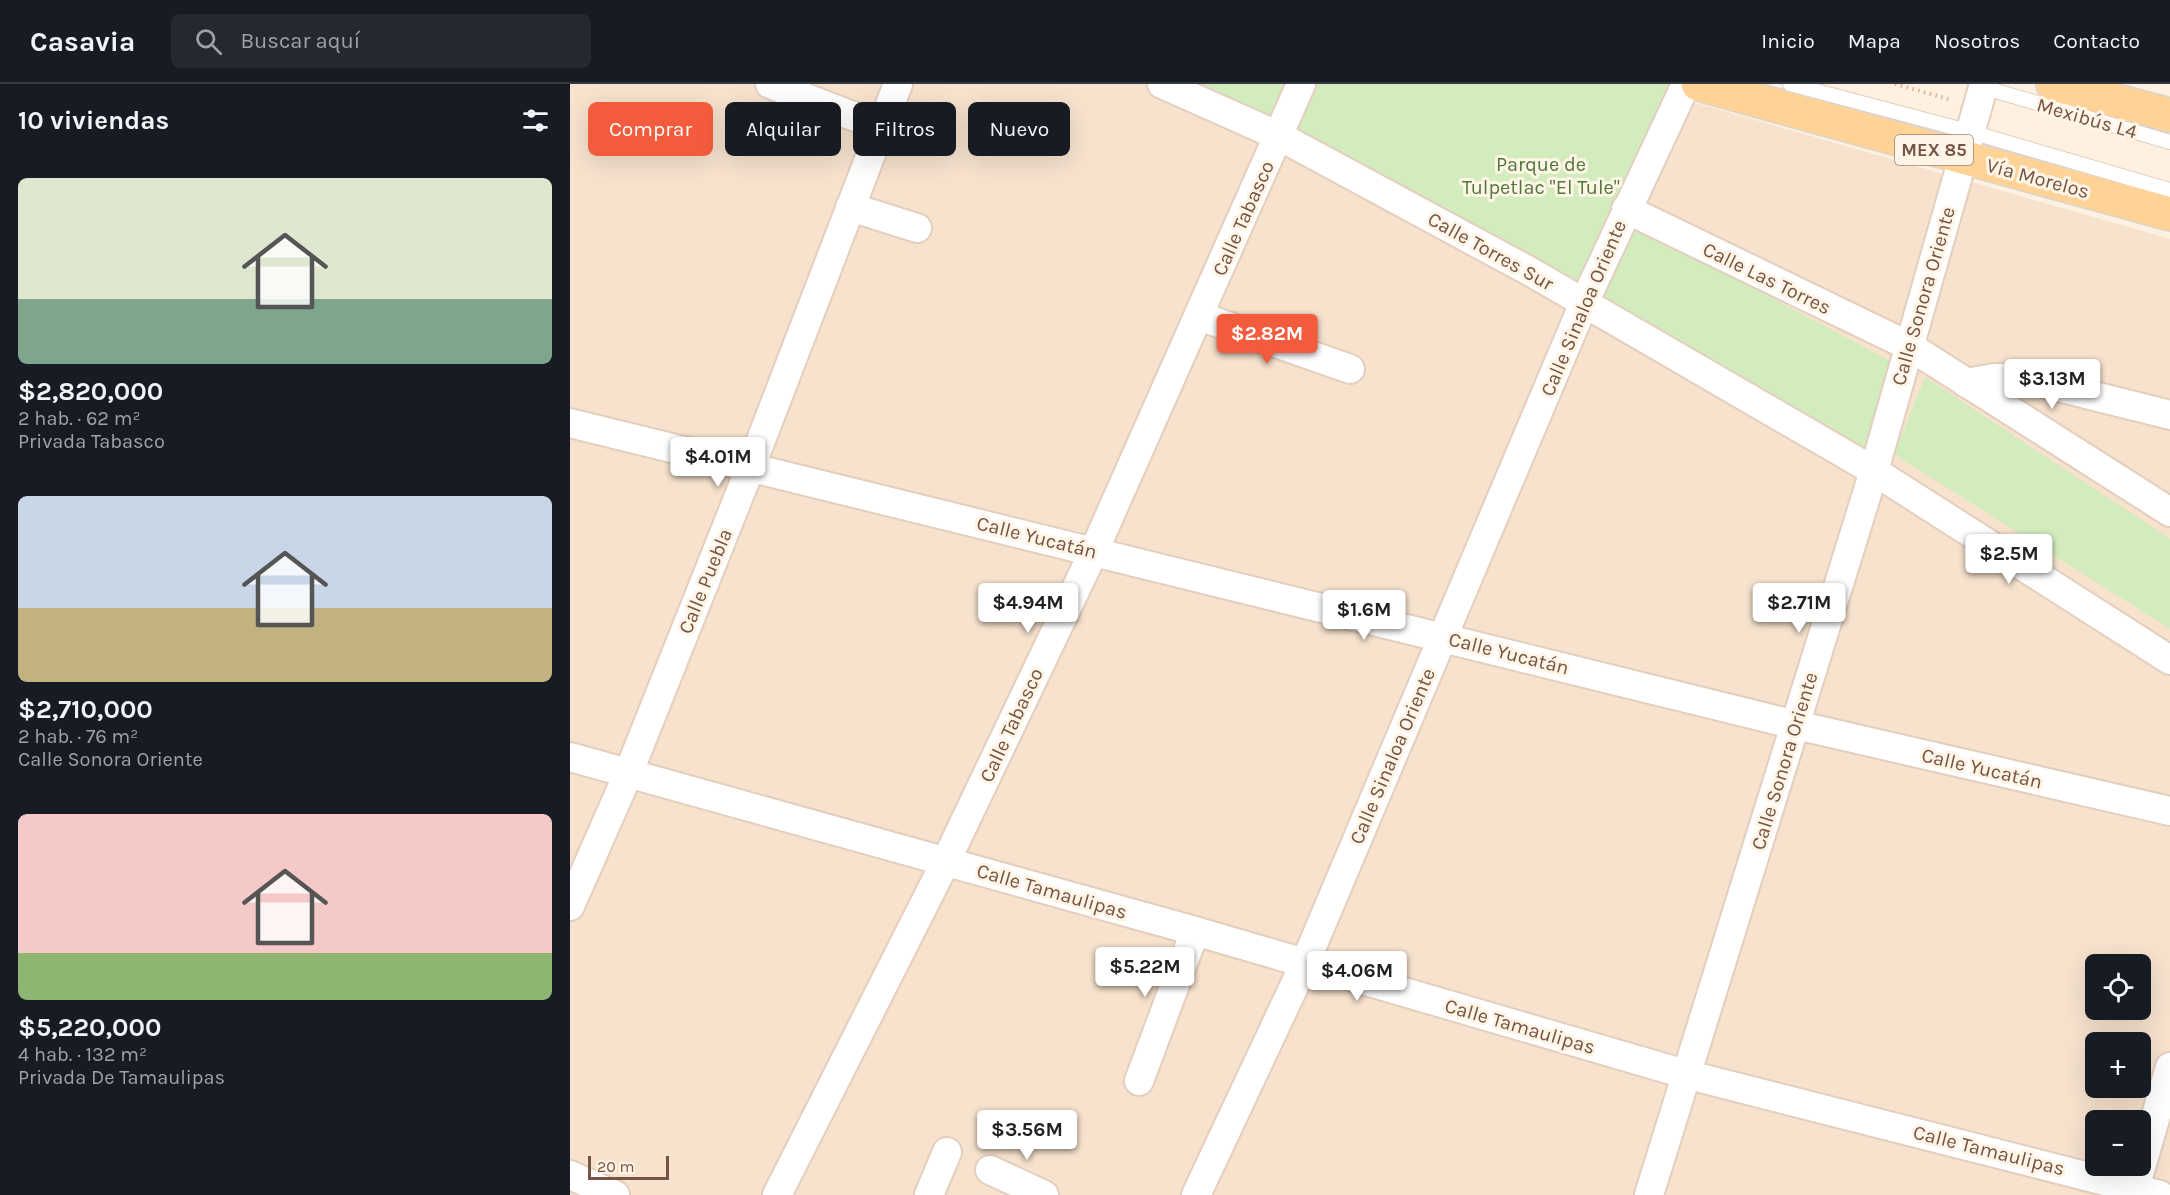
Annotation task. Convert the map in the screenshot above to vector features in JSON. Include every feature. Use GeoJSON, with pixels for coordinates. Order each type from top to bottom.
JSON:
{"type":"FeatureCollection","features":[{"type":"Feature","properties":{"kind":"main road","name":"Vía Morelos"},"geometry":{"type":"LineString","coordinates":[[1698,84],[1975,109],[2170,214]]}},
{"type":"Feature","properties":{"kind":"main road"},"geometry":{"type":"LineString","coordinates":[[2053,84],[2170,115]]}},
{"type":"Feature","properties":{"kind":"street"},"geometry":{"type":"LineString","coordinates":[[770,84],[853,115]]}},
{"type":"Feature","properties":{"kind":"street","name":"Calle Puebla"},"geometry":{"type":"LineString","coordinates":[[891,102],[898,84]]}},
{"type":"Feature","properties":{"kind":"street","name":"Calle Torres Sur"},"geometry":{"type":"LineString","coordinates":[[1162,84],[1279,136],[1430,215],[1874,471],[2170,660]]}},
{"type":"Feature","properties":{"kind":"street","name":"Calle Tabasco"},"geometry":{"type":"LineString","coordinates":[[777,1195],[946,861],[1094,551],[1301,84]]}},
{"type":"Feature","properties":{"kind":"street","name":"Calle Sinaloa Oriente"},"geometry":{"type":"LineString","coordinates":[[1196,1195],[1305,963],[1584,303],[1686,84]]}},
{"type":"Feature","properties":{"kind":"street","name":"Calle Sonora Oriente"},"geometry":{"type":"LineString","coordinates":[[1649,1195],[1874,471],[1975,109]]}},
{"type":"Feature","properties":{"kind":"street","name":"Calle Puebla"},"geometry":{"type":"LineString","coordinates":[[570,906],[628,774],[752,466],[870,156]]}},
{"type":"Feature","properties":{"kind":"street"},"geometry":{"type":"LineString","coordinates":[[850,207],[917,228]]}},
{"type":"Feature","properties":{"kind":"street","name":"Calle Las Torres"},"geometry":{"type":"LineString","coordinates":[[1626,209],[1909,346],[2170,512]]}},
{"type":"Feature","properties":{"kind":"street"},"geometry":{"type":"LineString","coordinates":[[1199,316],[1350,369]]}},
{"type":"Feature","properties":{"kind":"street"},"geometry":{"type":"LineString","coordinates":[[1966,383],[1994,378],[2022,378],[2170,415]]}},
{"type":"Feature","properties":{"kind":"street","name":"Calle Yucatán"},"geometry":{"type":"LineString","coordinates":[[570,423],[1443,636],[1796,725],[2170,811]]}},
{"type":"Feature","properties":{"kind":"street","name":"Calle Tamaulipas"},"geometry":{"type":"LineString","coordinates":[[570,757],[1195,931],[1685,1074],[2143,1192]]}},
{"type":"Feature","properties":{"kind":"street"},"geometry":{"type":"LineString","coordinates":[[1139,1081],[1195,931]]}},
{"type":"Feature","properties":{"kind":"street"},"geometry":{"type":"LineString","coordinates":[[2143,1192],[2170,1067]]}},
{"type":"Feature","properties":{"kind":"street"},"geometry":{"type":"LineString","coordinates":[[929,1195],[947,1152]]}},
{"type":"Feature","properties":{"kind":"street"},"geometry":{"type":"LineString","coordinates":[[990,1170],[1044,1195]]}},
{"type":"Feature","properties":{"kind":"street"},"geometry":{"type":"LineString","coordinates":[[570,1175],[615,1195]]}},
{"type":"Feature","properties":{"kind":"lane","name":"Mexibús L4"},"geometry":{"type":"LineString","coordinates":[[1790,84],[1975,109],[2170,142]]}},
{"type":"Feature","properties":{"kind":"lane","name":"Mexibús L4"},"geometry":{"type":"LineString","coordinates":[[1975,109],[2170,190]]}},
{"type":"Feature","properties":{"kind":"path"},"geometry":{"type":"LineString","coordinates":[[1895,84],[1975,109]]}},
{"type":"Feature","properties":{"kind":"shaded area"},"geometry":{"type":"Polygon","coordinates":[[[570,84],[1609,84],[1703,105],[2170,239],[2170,1195],[570,1195],[570,84]]]}},
{"type":"Feature","properties":{"kind":"green space","name":"Parque de Tulpetlac \"El Tule\""},"geometry":{"type":"Polygon","coordinates":[[[1142,84],[1686,84],[1622,218],[1911,372],[1874,471],[1531,272],[1142,84]]]}},
{"type":"Feature","properties":{"kind":"green space"},"geometry":{"type":"Polygon","coordinates":[[[1925,377],[2170,539],[2170,629],[1894,454],[1925,377]]]}}]}
